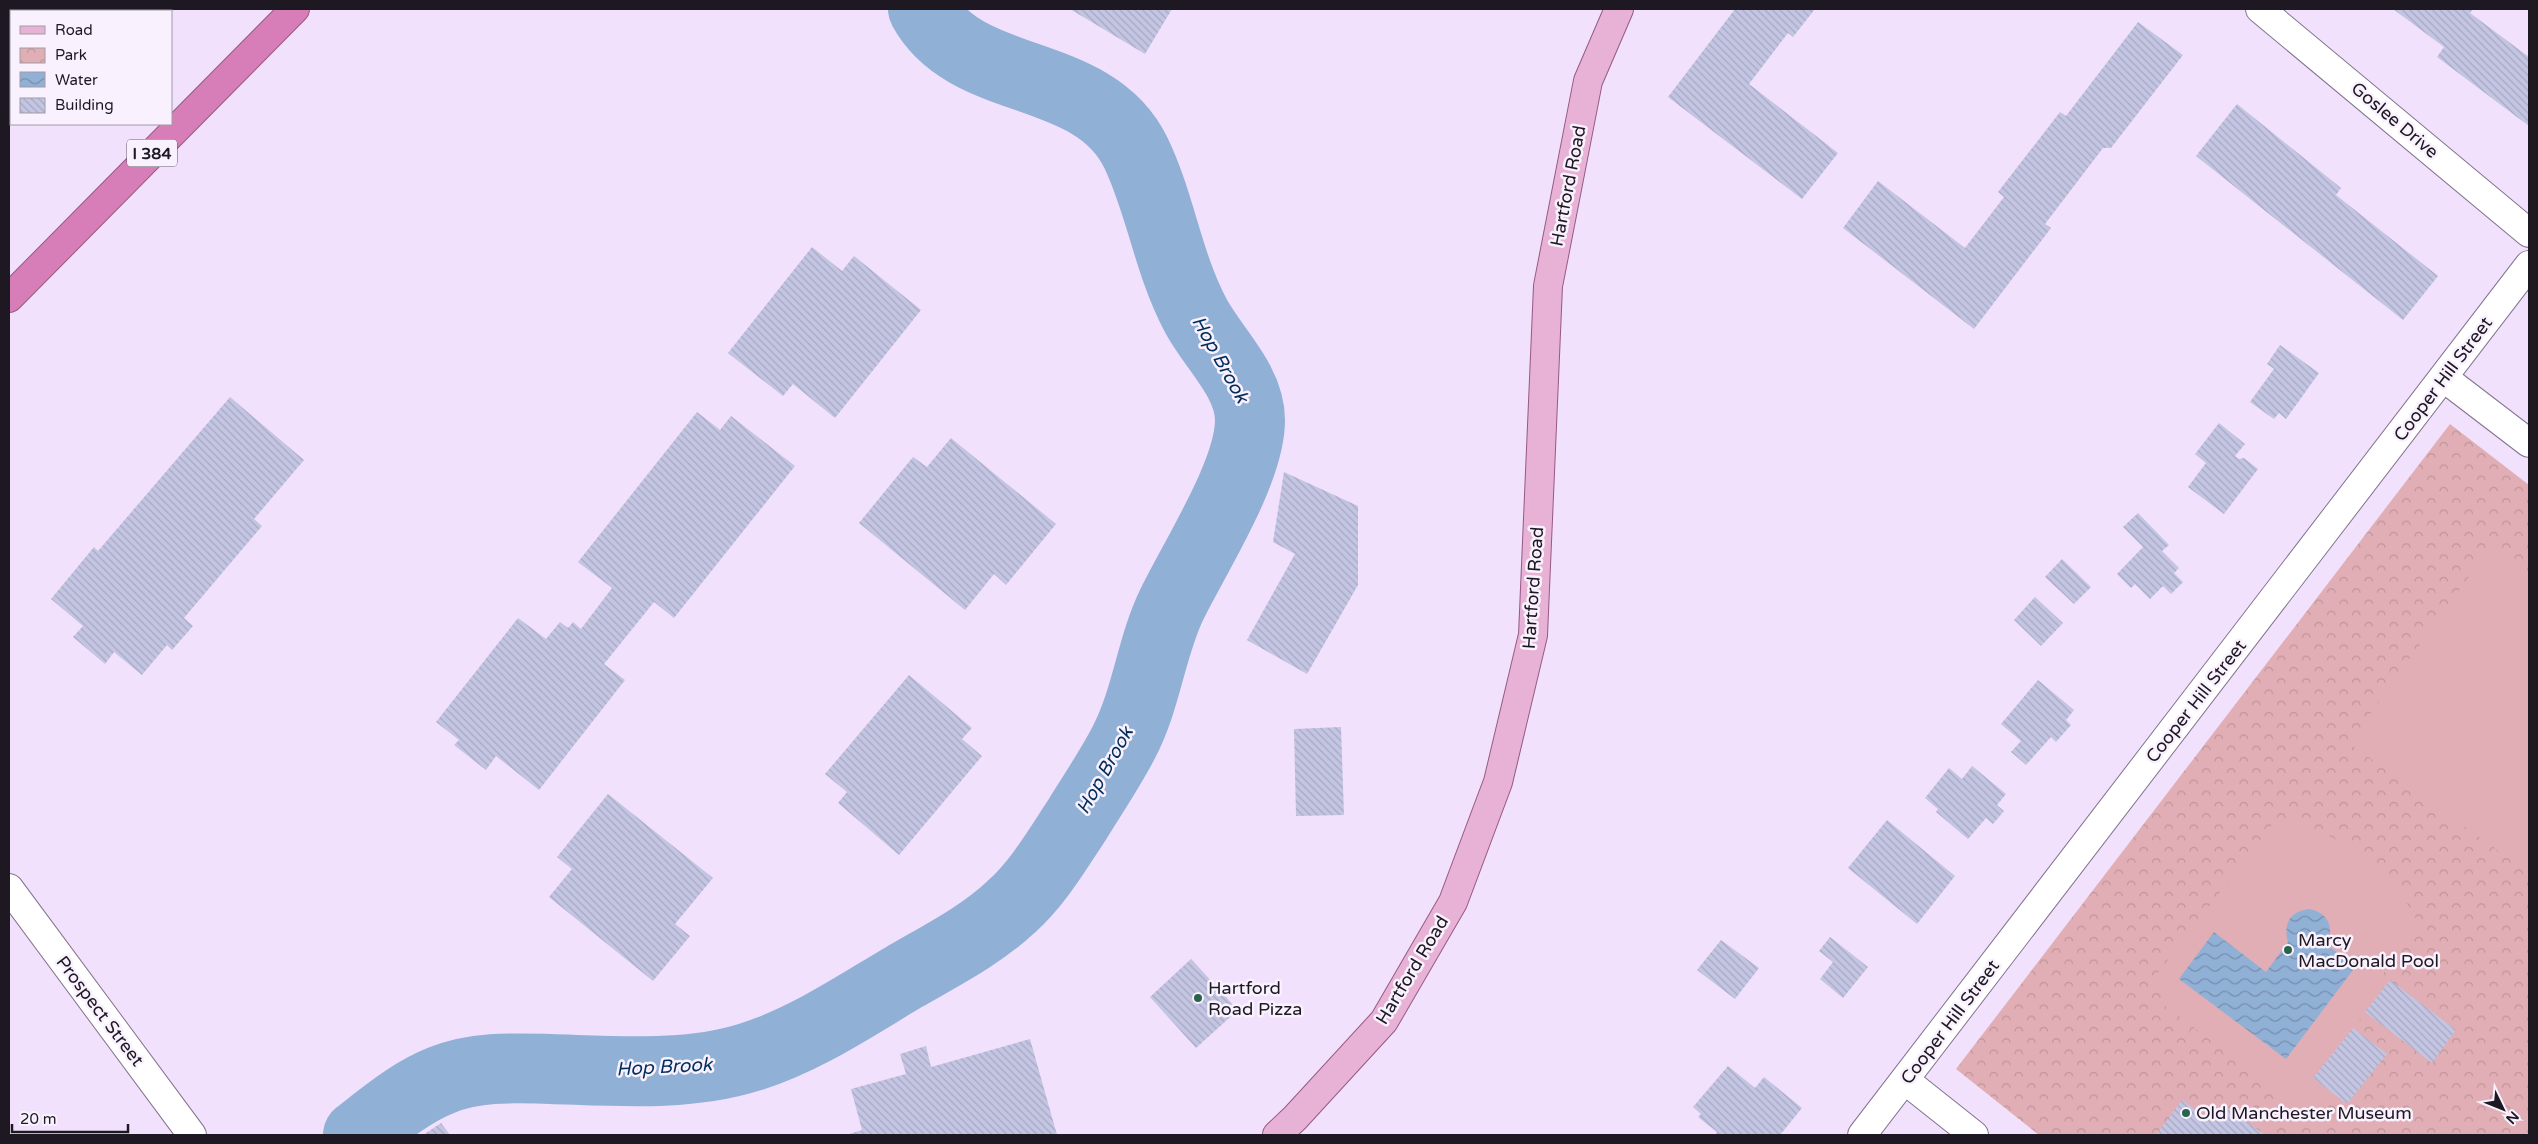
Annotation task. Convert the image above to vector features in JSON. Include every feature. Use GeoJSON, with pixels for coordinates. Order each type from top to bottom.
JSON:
{"type":"FeatureCollection","features":[{"type":"Feature","properties":{"kind":"highway","name":"I 384"},"geometry":{"type":"LineString","coordinates":[[9,298],[295,9]]}},
{"type":"Feature","properties":{"kind":"main road","name":"Hartford Road"},"geometry":{"type":"LineString","coordinates":[[1277,1135],[1384,1021],[1453,902],[1498,782],[1533,635],[1548,286],[1588,81],[1619,9]]}},
{"type":"Feature","properties":{"kind":"street","name":"Goslee Drive"},"geometry":{"type":"LineString","coordinates":[[2260,9],[2529,233]]}},
{"type":"Feature","properties":{"kind":"street","name":"Cooper Hill Street"},"geometry":{"type":"LineString","coordinates":[[1862,1135],[1906,1081],[2529,266]]}},
{"type":"Feature","properties":{"kind":"street"},"geometry":{"type":"LineString","coordinates":[[2444,378],[2529,443]]}},
{"type":"Feature","properties":{"kind":"street","name":"Prospect Street"},"geometry":{"type":"LineString","coordinates":[[9,888],[192,1135]]}},
{"type":"Feature","properties":{"kind":"street"},"geometry":{"type":"LineString","coordinates":[[1906,1081],[1974,1135]]}},
{"type":"Feature","properties":{"kind":"green space"},"geometry":{"type":"Polygon","coordinates":[[[2450,424],[2529,485],[2529,1135],[2039,1135],[1956,1069],[2450,424]]]}},
{"type":"Feature","properties":{"kind":"green space"},"geometry":{"type":"Polygon","coordinates":[[[2491,546],[2529,574],[2529,873],[2349,743],[2491,546]]]}},
{"type":"Feature","properties":{"kind":"green space","name":"Marcy MacDonald Pool"},"geometry":{"type":"Polygon","coordinates":[[[2278,817],[2323,833],[2362,855],[2394,885],[2408,904],[2420,926],[2374,986],[2381,992],[2314,1078],[2330,1091],[2311,1117],[2163,1004],[2167,998],[2161,993],[2164,988],[2159,984],[2163,979],[2157,974],[2278,817]]]}},
{"type":"Feature","properties":{"kind":"water"},"geometry":{"type":"Polygon","coordinates":[[[2309,909],[2321,914],[2328,922],[2330,932],[2327,945],[2356,966],[2286,1059],[2179,979],[2214,932],[2266,972],[2288,942],[2287,924],[2297,912],[2309,909]]]}},
{"type":"Feature","properties":{"kind":"building"},"geometry":{"type":"Polygon","coordinates":[[[1070,9],[1172,9],[1145,54],[1070,9]]]}},
{"type":"Feature","properties":{"kind":"building"},"geometry":{"type":"Polygon","coordinates":[[[1735,9],[1815,9],[1793,37],[1788,33],[1749,84],[1838,153],[1802,199],[1668,97],[1735,9]]]}},
{"type":"Feature","properties":{"kind":"building"},"geometry":{"type":"Polygon","coordinates":[[[2393,9],[2473,9],[2470,13],[2529,57],[2529,126],[2437,57],[2444,47],[2393,9]]]}},
{"type":"Feature","properties":{"kind":"building"},"geometry":{"type":"Polygon","coordinates":[[[2138,22],[2183,55],[2111,148],[2103,148],[2045,224],[2051,228],[1974,329],[1843,228],[1878,181],[1965,248],[2004,197],[1998,192],[2060,112],[2066,116],[2138,22]]]}},
{"type":"Feature","properties":{"kind":"building"},"geometry":{"type":"Polygon","coordinates":[[[2237,104],[2341,188],[2336,195],[2438,276],[2403,320],[2196,156],[2237,104]]]}},
{"type":"Feature","properties":{"kind":"building"},"geometry":{"type":"Polygon","coordinates":[[[812,247],[842,271],[854,256],[921,310],[835,418],[793,384],[783,396],[728,353],[812,247]]]}},
{"type":"Feature","properties":{"kind":"building"},"geometry":{"type":"Polygon","coordinates":[[[2280,345],[2319,373],[2286,419],[2279,413],[2274,419],[2250,402],[2274,369],[2267,364],[2280,345]]]}},
{"type":"Feature","properties":{"kind":"building"},"geometry":{"type":"Polygon","coordinates":[[[230,397],[304,460],[254,519],[262,526],[184,618],[193,626],[172,650],[167,645],[142,675],[114,652],[105,664],[73,637],[83,626],[51,599],[94,547],[98,551],[230,397]]]}},
{"type":"Feature","properties":{"kind":"building"},"geometry":{"type":"Polygon","coordinates":[[[697,412],[720,430],[731,416],[795,466],[674,618],[654,602],[604,664],[625,680],[539,790],[496,756],[486,770],[454,745],[459,740],[436,722],[518,618],[546,639],[560,622],[568,628],[573,622],[581,629],[612,588],[578,562],[697,412]]]}},
{"type":"Feature","properties":{"kind":"building"},"geometry":{"type":"Polygon","coordinates":[[[2219,423],[2245,444],[2235,456],[2239,459],[2244,458],[2258,469],[2224,514],[2188,487],[2206,463],[2195,454],[2219,423]]]}},
{"type":"Feature","properties":{"kind":"building"},"geometry":{"type":"Polygon","coordinates":[[[951,438],[1056,524],[1006,585],[994,574],[965,610],[859,523],[913,457],[927,467],[951,438]]]}},
{"type":"Feature","properties":{"kind":"building"},"geometry":{"type":"Polygon","coordinates":[[[1284,472],[1358,506],[1358,585],[1307,674],[1247,640],[1295,554],[1273,542],[1284,472]]]}},
{"type":"Feature","properties":{"kind":"building"},"geometry":{"type":"Polygon","coordinates":[[[2138,513],[2169,545],[2162,551],[2179,568],[2174,573],[2183,582],[2171,594],[2163,586],[2150,599],[2135,584],[2131,588],[2117,574],[2143,547],[2123,527],[2138,513]]]}},
{"type":"Feature","properties":{"kind":"building"},"geometry":{"type":"Polygon","coordinates":[[[2062,559],[2091,587],[2074,604],[2045,577],[2062,559]]]}},
{"type":"Feature","properties":{"kind":"building"},"geometry":{"type":"Polygon","coordinates":[[[2035,597],[2063,623],[2041,646],[2014,620],[2035,597]]]}},
{"type":"Feature","properties":{"kind":"building"},"geometry":{"type":"Polygon","coordinates":[[[909,675],[972,728],[962,739],[982,756],[899,855],[838,803],[847,792],[825,774],[909,675]]]}},
{"type":"Feature","properties":{"kind":"building"},"geometry":{"type":"Polygon","coordinates":[[[2038,680],[2074,710],[2066,720],[2071,725],[2056,742],[2051,737],[2026,765],[2011,752],[2021,741],[2001,724],[2038,680]]]}},
{"type":"Feature","properties":{"kind":"building"},"geometry":{"type":"Polygon","coordinates":[[[1341,727],[1344,815],[1296,816],[1294,729],[1341,727]]]}},
{"type":"Feature","properties":{"kind":"building"},"geometry":{"type":"Polygon","coordinates":[[[1972,766],[2006,794],[1997,805],[2004,811],[1993,824],[1986,818],[1968,839],[1936,812],[1938,809],[1925,798],[1949,768],[1962,779],[1972,766]]]}},
{"type":"Feature","properties":{"kind":"building"},"geometry":{"type":"Polygon","coordinates":[[[608,794],[713,878],[675,924],[690,936],[653,981],[549,897],[572,869],[557,857],[608,794]]]}},
{"type":"Feature","properties":{"kind":"building"},"geometry":{"type":"Polygon","coordinates":[[[1887,820],[1955,876],[1917,924],[1848,868],[1887,820]]]}},
{"type":"Feature","properties":{"kind":"building"},"geometry":{"type":"Polygon","coordinates":[[[1830,937],[1868,967],[1843,998],[1820,979],[1833,962],[1819,951],[1830,937]]]}},
{"type":"Feature","properties":{"kind":"building"},"geometry":{"type":"Polygon","coordinates":[[[1721,940],[1759,968],[1735,999],[1697,970],[1721,940]]]}},
{"type":"Feature","properties":{"kind":"building"},"geometry":{"type":"Polygon","coordinates":[[[1191,959],[1238,1010],[1196,1048],[1150,997],[1191,959]]]}},
{"type":"Feature","properties":{"kind":"building"},"geometry":{"type":"Polygon","coordinates":[[[2390,980],[2456,1030],[2432,1063],[2365,1012],[2390,980]]]}},
{"type":"Feature","properties":{"kind":"building"},"geometry":{"type":"Polygon","coordinates":[[[2353,1028],[2387,1054],[2347,1104],[2313,1078],[2353,1028]]]}},
{"type":"Feature","properties":{"kind":"building"},"geometry":{"type":"Polygon","coordinates":[[[1030,1039],[1057,1135],[846,1135],[862,1130],[851,1089],[906,1074],[900,1054],[926,1046],[931,1067],[1030,1039]]]}},
{"type":"Feature","properties":{"kind":"building"},"geometry":{"type":"Polygon","coordinates":[[[1728,1066],[1755,1088],[1764,1077],[1802,1108],[1780,1135],[1715,1135],[1717,1132],[1698,1117],[1701,1114],[1693,1107],[1728,1066]]]}},
{"type":"Feature","properties":{"kind":"building","name":"Old Manchester Museum"},"geometry":{"type":"Polygon","coordinates":[[[2182,1100],[2211,1122],[2224,1105],[2265,1135],[2156,1135],[2182,1100]]]}},
{"type":"Feature","properties":{"kind":"building"},"geometry":{"type":"Polygon","coordinates":[[[441,1123],[450,1135],[423,1135],[441,1123]]]}},
{"type":"Feature","properties":{"kind":"waterway","name":"Hop Brook"},"geometry":{"type":"LineString","coordinates":[[358,1135],[398,1104],[419,1091],[442,1080],[468,1072],[509,1068],[625,1071],[701,1068],[750,1057],[810,1032],[959,945],[986,927],[1021,898],[1038,877],[1077,820],[1124,742],[1138,708],[1165,620],[1220,513],[1241,464],[1248,441],[1250,420],[1248,406],[1237,378],[1203,328],[1186,296],[1145,173],[1136,153],[1116,125],[1091,104],[1061,90],[998,67],[969,53],[943,35],[923,9]]}},
{"type":"Feature","properties":{"kind":"place","name":"Marcy MacDonald Pool"},"geometry":{"type":"Point","coordinates":[2288,950]}},
{"type":"Feature","properties":{"kind":"place","name":"Hartford Road Pizza"},"geometry":{"type":"Point","coordinates":[1198,998]}},
{"type":"Feature","properties":{"kind":"place","name":"Old Manchester Museum"},"geometry":{"type":"Point","coordinates":[2186,1113]}}]}
